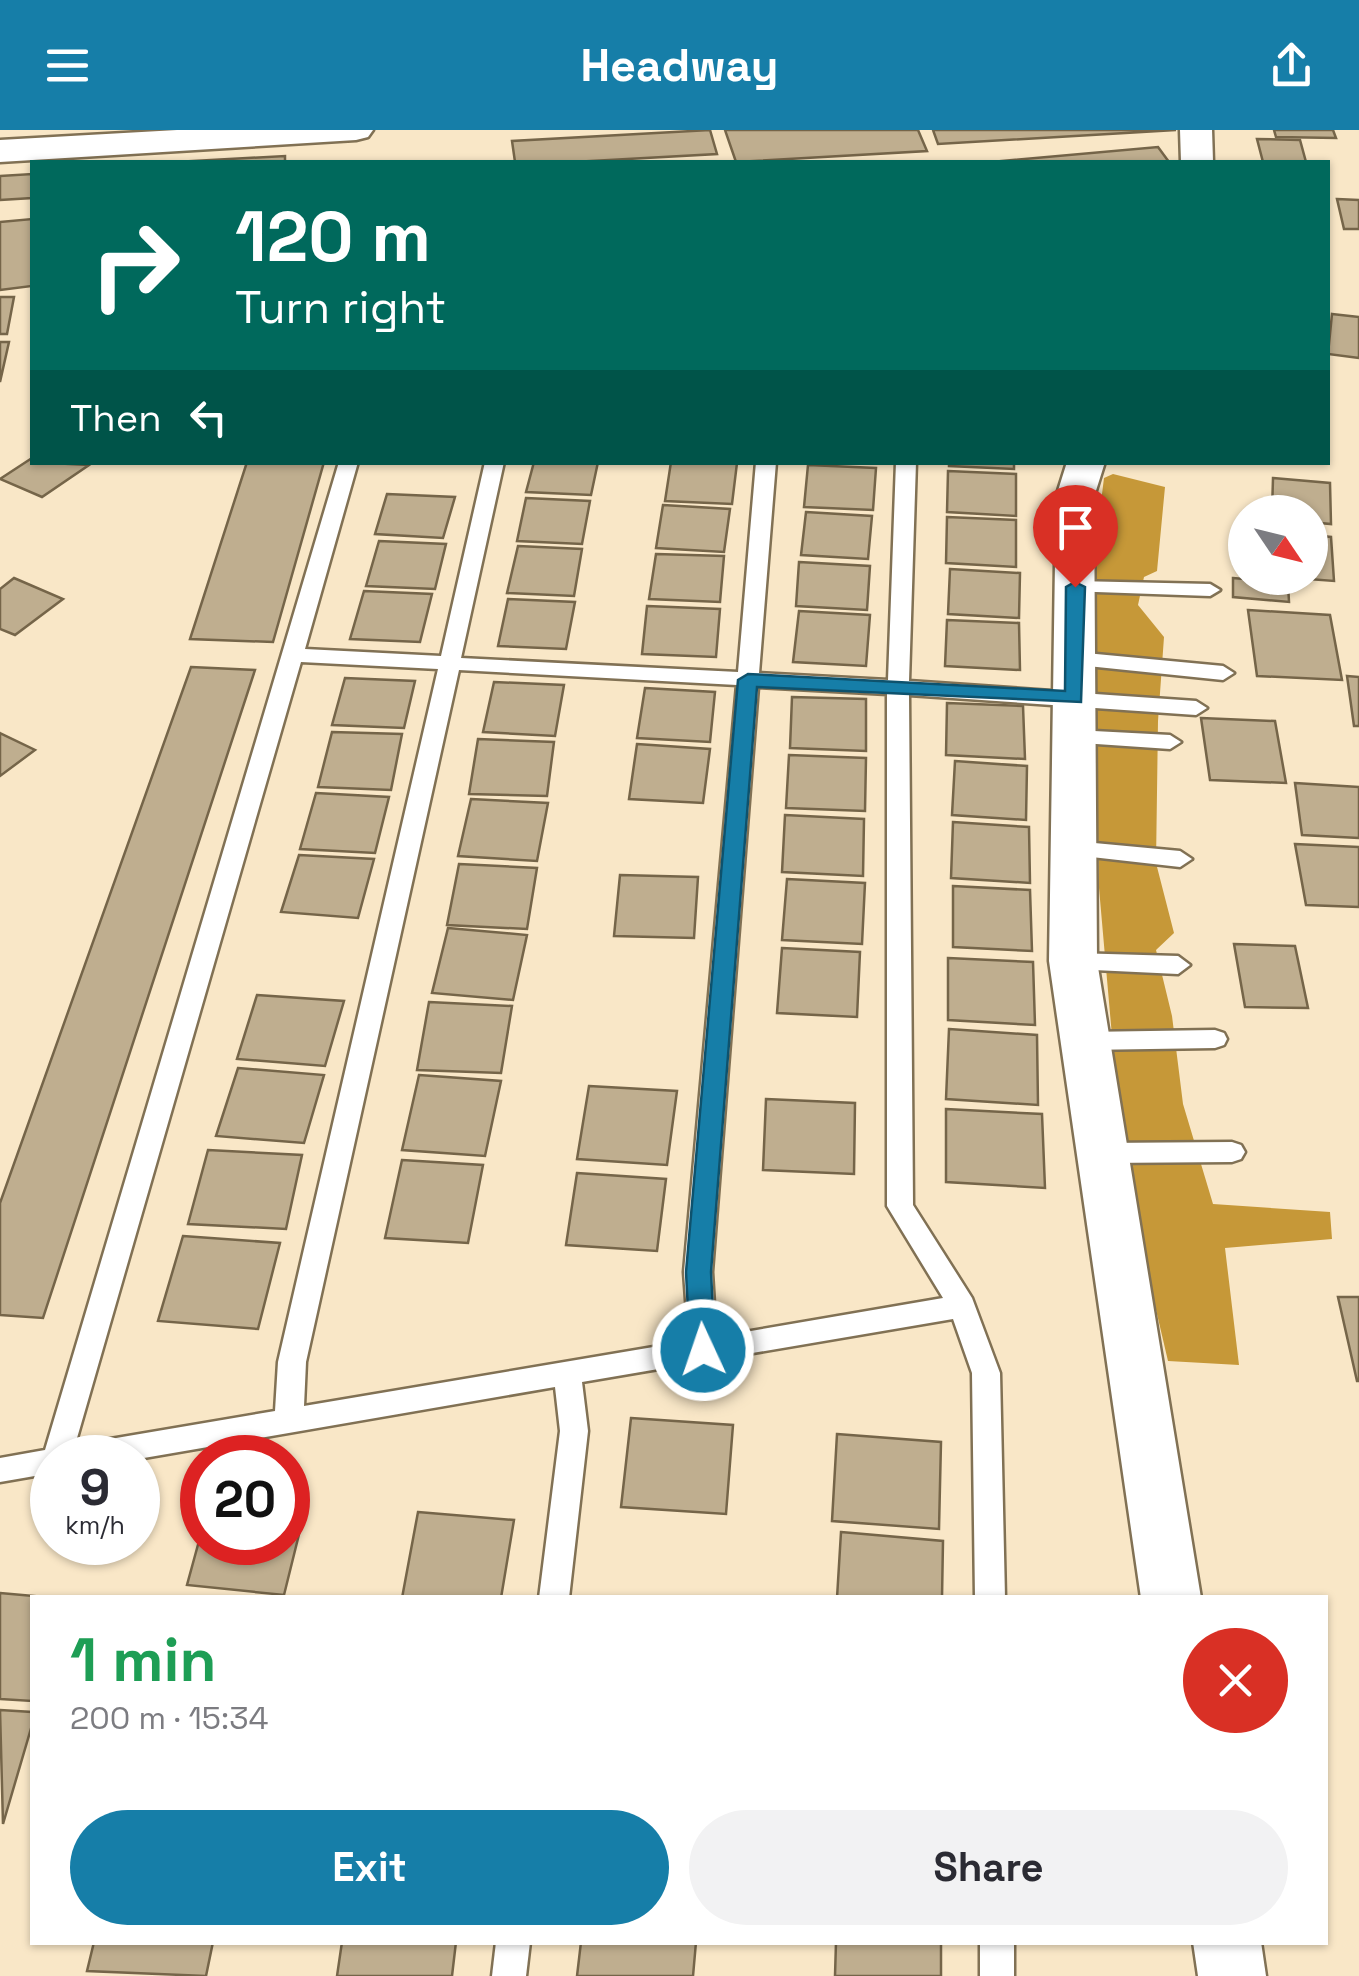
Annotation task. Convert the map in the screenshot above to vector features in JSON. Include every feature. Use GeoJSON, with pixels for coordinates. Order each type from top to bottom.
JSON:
{"type":"FeatureCollection","features":[{"type":"Feature","properties":{"kind":"street"},"geometry":{"type":"LineString","coordinates":[[0,151],[356,130]]}},
{"type":"Feature","properties":{"kind":"street"},"geometry":{"type":"LineString","coordinates":[[1196,130],[1197,160]]}},
{"type":"Feature","properties":{"kind":"street"},"geometry":{"type":"LineString","coordinates":[[1085,465],[1075,496],[1073,961],[1172,1595]]}},
{"type":"Feature","properties":{"kind":"street"},"geometry":{"type":"LineString","coordinates":[[1227,1945],[1232,1976]]}},
{"type":"Feature","properties":{"kind":"lane"},"geometry":{"type":"LineString","coordinates":[[62,1435],[348,465]]}},
{"type":"Feature","properties":{"kind":"lane"},"geometry":{"type":"LineString","coordinates":[[289,1420],[292,1362],[494,465]]}},
{"type":"Feature","properties":{"kind":"lane"},"geometry":{"type":"LineString","coordinates":[[703,1350],[698,1272],[766,465]]}},
{"type":"Feature","properties":{"kind":"lane"},"geometry":{"type":"LineString","coordinates":[[906,465],[898,688],[900,1206],[962,1306],[986,1373],[990,1595]]}},
{"type":"Feature","properties":{"kind":"lane"},"geometry":{"type":"LineString","coordinates":[[1075,587],[1210,590]]}},
{"type":"Feature","properties":{"kind":"lane"},"geometry":{"type":"LineString","coordinates":[[293,655],[1196,708]]}},
{"type":"Feature","properties":{"kind":"lane"},"geometry":{"type":"LineString","coordinates":[[1074,698],[1223,673]]}},
{"type":"Feature","properties":{"kind":"lane"},"geometry":{"type":"LineString","coordinates":[[1074,698],[1170,742]]}},
{"type":"Feature","properties":{"kind":"lane"},"geometry":{"type":"LineString","coordinates":[[1073,848],[1180,858]]}},
{"type":"Feature","properties":{"kind":"lane"},"geometry":{"type":"LineString","coordinates":[[1073,961],[1178,965]]}},
{"type":"Feature","properties":{"kind":"lane"},"geometry":{"type":"LineString","coordinates":[[1085,1041],[1214,1040]]}},
{"type":"Feature","properties":{"kind":"lane"},"geometry":{"type":"LineString","coordinates":[[1102,1153],[1232,1152]]}},
{"type":"Feature","properties":{"kind":"lane"},"geometry":{"type":"LineString","coordinates":[[160,1442],[962,1306]]}},
{"type":"Feature","properties":{"kind":"lane"},"geometry":{"type":"LineString","coordinates":[[554,1595],[574,1431],[567,1373]]}},
{"type":"Feature","properties":{"kind":"lane"},"geometry":{"type":"LineString","coordinates":[[0,1470],[30,1464]]}},
{"type":"Feature","properties":{"kind":"lane"},"geometry":{"type":"LineString","coordinates":[[508,1976],[512,1945]]}},
{"type":"Feature","properties":{"kind":"lane"},"geometry":{"type":"LineString","coordinates":[[997,1945],[998,1976]]}},
{"type":"Feature","properties":{"kind":"shaded area"},"geometry":{"type":"Polygon","coordinates":[[[1113,474],[1165,487],[1157,571],[1144,577],[1138,605],[1164,637],[1158,721],[1156,863],[1174,933],[1156,950],[1172,1016],[1183,1104],[1213,1204],[1330,1212],[1332,1239],[1225,1248],[1239,1365],[1168,1361],[1124,1173],[1099,888],[1093,566],[1104,478],[1113,474]]]}},
{"type":"Feature","properties":{"kind":"building"},"geometry":{"type":"Polygon","coordinates":[[[710,130],[717,154],[515,160],[512,141],[710,130]]]}},
{"type":"Feature","properties":{"kind":"building"},"geometry":{"type":"Polygon","coordinates":[[[725,130],[918,130],[927,151],[771,160],[735,160],[725,130]]]}},
{"type":"Feature","properties":{"kind":"building"},"geometry":{"type":"Polygon","coordinates":[[[933,130],[1176,130],[938,144],[933,130]]]}},
{"type":"Feature","properties":{"kind":"building"},"geometry":{"type":"Polygon","coordinates":[[[1274,130],[1333,130],[1336,138],[1276,137],[1274,130]]]}},
{"type":"Feature","properties":{"kind":"building"},"geometry":{"type":"Polygon","coordinates":[[[1257,139],[1300,140],[1305,160],[1262,160],[1257,139]]]}},
{"type":"Feature","properties":{"kind":"building"},"geometry":{"type":"Polygon","coordinates":[[[1158,147],[1168,160],[1013,160],[1158,147]]]}},
{"type":"Feature","properties":{"kind":"building"},"geometry":{"type":"Polygon","coordinates":[[[285,156],[285,160],[212,160],[285,156]]]}},
{"type":"Feature","properties":{"kind":"building"},"geometry":{"type":"Polygon","coordinates":[[[30,174],[30,198],[0,200],[0,176],[30,174]]]}},
{"type":"Feature","properties":{"kind":"building"},"geometry":{"type":"Polygon","coordinates":[[[1337,199],[1359,200],[1359,229],[1344,229],[1337,199]]]}},
{"type":"Feature","properties":{"kind":"building"},"geometry":{"type":"Polygon","coordinates":[[[30,219],[30,286],[0,290],[0,222],[30,219]]]}},
{"type":"Feature","properties":{"kind":"building"},"geometry":{"type":"Polygon","coordinates":[[[0,297],[14,297],[7,334],[0,334],[0,297]]]}},
{"type":"Feature","properties":{"kind":"building"},"geometry":{"type":"Polygon","coordinates":[[[1332,314],[1359,317],[1359,358],[1330,354],[1332,314]]]}},
{"type":"Feature","properties":{"kind":"building"},"geometry":{"type":"Polygon","coordinates":[[[0,342],[9,342],[0,382],[0,342]]]}},
{"type":"Feature","properties":{"kind":"building"},"geometry":{"type":"Polygon","coordinates":[[[30,459],[30,465],[89,465],[42,497],[0,479],[30,459]]]}},
{"type":"Feature","properties":{"kind":"building"},"geometry":{"type":"Polygon","coordinates":[[[246,465],[323,465],[273,642],[190,639],[246,465]]]}},
{"type":"Feature","properties":{"kind":"building"},"geometry":{"type":"Polygon","coordinates":[[[533,465],[597,465],[591,495],[526,492],[533,465]]]}},
{"type":"Feature","properties":{"kind":"building"},"geometry":{"type":"Polygon","coordinates":[[[671,465],[737,465],[732,504],[665,501],[671,465]]]}},
{"type":"Feature","properties":{"kind":"building"},"geometry":{"type":"Polygon","coordinates":[[[808,465],[876,468],[873,510],[804,507],[808,465]]]}},
{"type":"Feature","properties":{"kind":"building"},"geometry":{"type":"Polygon","coordinates":[[[1014,465],[1014,469],[949,466],[1014,465]]]}},
{"type":"Feature","properties":{"kind":"building"},"geometry":{"type":"Polygon","coordinates":[[[948,471],[1016,474],[1016,516],[947,512],[948,471]]]}},
{"type":"Feature","properties":{"kind":"building"},"geometry":{"type":"Polygon","coordinates":[[[1273,478],[1330,483],[1331,524],[1328,495],[1272,495],[1273,478]]]}},
{"type":"Feature","properties":{"kind":"building"},"geometry":{"type":"Polygon","coordinates":[[[387,494],[455,497],[443,538],[375,534],[387,494]]]}},
{"type":"Feature","properties":{"kind":"building"},"geometry":{"type":"Polygon","coordinates":[[[526,498],[590,501],[582,544],[517,541],[526,498]]]}},
{"type":"Feature","properties":{"kind":"building"},"geometry":{"type":"Polygon","coordinates":[[[663,505],[730,509],[724,552],[656,548],[663,505]]]}},
{"type":"Feature","properties":{"kind":"building"},"geometry":{"type":"Polygon","coordinates":[[[806,512],[872,516],[868,559],[801,555],[806,512]]]}},
{"type":"Feature","properties":{"kind":"building"},"geometry":{"type":"Polygon","coordinates":[[[947,517],[1016,520],[1016,567],[946,563],[947,517]]]}},
{"type":"Feature","properties":{"kind":"building"},"geometry":{"type":"Polygon","coordinates":[[[1328,537],[1331,537],[1334,581],[1328,581],[1328,537]]]}},
{"type":"Feature","properties":{"kind":"building"},"geometry":{"type":"Polygon","coordinates":[[[379,541],[446,544],[435,589],[366,586],[379,541]]]}},
{"type":"Feature","properties":{"kind":"building"},"geometry":{"type":"Polygon","coordinates":[[[518,546],[582,549],[574,596],[507,593],[518,546]]]}},
{"type":"Feature","properties":{"kind":"building"},"geometry":{"type":"Polygon","coordinates":[[[656,554],[724,556],[720,602],[649,599],[656,554]]]}},
{"type":"Feature","properties":{"kind":"building"},"geometry":{"type":"Polygon","coordinates":[[[799,562],[870,566],[867,610],[796,606],[799,562]]]}},
{"type":"Feature","properties":{"kind":"building"},"geometry":{"type":"Polygon","coordinates":[[[950,569],[1020,573],[1019,618],[948,614],[950,569]]]}},
{"type":"Feature","properties":{"kind":"building"},"geometry":{"type":"Polygon","coordinates":[[[14,578],[63,599],[15,635],[0,629],[0,589],[14,578]]]}},
{"type":"Feature","properties":{"kind":"building"},"geometry":{"type":"Polygon","coordinates":[[[364,591],[432,594],[420,642],[350,639],[364,591]]]}},
{"type":"Feature","properties":{"kind":"building"},"geometry":{"type":"Polygon","coordinates":[[[1289,595],[1289,602],[1233,597],[1289,595]]]}},
{"type":"Feature","properties":{"kind":"building"},"geometry":{"type":"Polygon","coordinates":[[[508,599],[575,602],[566,649],[498,646],[508,599]]]}},
{"type":"Feature","properties":{"kind":"building"},"geometry":{"type":"Polygon","coordinates":[[[647,606],[720,609],[716,657],[642,654],[647,606]]]}},
{"type":"Feature","properties":{"kind":"building"},"geometry":{"type":"Polygon","coordinates":[[[1248,610],[1330,615],[1342,680],[1257,676],[1248,610]]]}},
{"type":"Feature","properties":{"kind":"building"},"geometry":{"type":"Polygon","coordinates":[[[799,611],[870,615],[866,666],[793,662],[799,611]]]}},
{"type":"Feature","properties":{"kind":"building"},"geometry":{"type":"Polygon","coordinates":[[[947,620],[1019,623],[1020,670],[945,666],[947,620]]]}},
{"type":"Feature","properties":{"kind":"building"},"geometry":{"type":"Polygon","coordinates":[[[191,667],[255,670],[43,1318],[0,1315],[0,1203],[191,667]]]}},
{"type":"Feature","properties":{"kind":"building"},"geometry":{"type":"Polygon","coordinates":[[[1347,676],[1359,677],[1359,726],[1354,726],[1347,676]]]}},
{"type":"Feature","properties":{"kind":"building"},"geometry":{"type":"Polygon","coordinates":[[[345,678],[415,681],[404,728],[332,725],[345,678]]]}},
{"type":"Feature","properties":{"kind":"building"},"geometry":{"type":"Polygon","coordinates":[[[494,682],[564,685],[555,736],[483,732],[494,682]]]}},
{"type":"Feature","properties":{"kind":"building"},"geometry":{"type":"Polygon","coordinates":[[[645,688],[715,692],[710,742],[637,738],[645,688]]]}},
{"type":"Feature","properties":{"kind":"building"},"geometry":{"type":"Polygon","coordinates":[[[792,697],[866,699],[866,751],[790,748],[792,697]]]}},
{"type":"Feature","properties":{"kind":"building"},"geometry":{"type":"Polygon","coordinates":[[[947,703],[1023,706],[1025,759],[946,755],[947,703]]]}},
{"type":"Feature","properties":{"kind":"building"},"geometry":{"type":"Polygon","coordinates":[[[1201,718],[1275,721],[1286,783],[1210,780],[1201,718]]]}},
{"type":"Feature","properties":{"kind":"building"},"geometry":{"type":"Polygon","coordinates":[[[332,732],[402,734],[391,790],[318,787],[332,732]]]}},
{"type":"Feature","properties":{"kind":"building"},"geometry":{"type":"Polygon","coordinates":[[[0,733],[35,750],[0,776],[0,733]]]}},
{"type":"Feature","properties":{"kind":"building"},"geometry":{"type":"Polygon","coordinates":[[[478,739],[554,742],[547,796],[469,794],[478,739]]]}},
{"type":"Feature","properties":{"kind":"building"},"geometry":{"type":"Polygon","coordinates":[[[637,744],[710,749],[703,803],[629,799],[637,744]]]}},
{"type":"Feature","properties":{"kind":"building"},"geometry":{"type":"Polygon","coordinates":[[[789,755],[866,758],[865,811],[786,808],[789,755]]]}},
{"type":"Feature","properties":{"kind":"building"},"geometry":{"type":"Polygon","coordinates":[[[955,761],[1027,766],[1026,820],[952,815],[955,761]]]}},
{"type":"Feature","properties":{"kind":"building"},"geometry":{"type":"Polygon","coordinates":[[[1295,783],[1359,787],[1359,838],[1302,835],[1295,783]]]}},
{"type":"Feature","properties":{"kind":"building"},"geometry":{"type":"Polygon","coordinates":[[[316,793],[389,797],[375,853],[300,849],[316,793]]]}},
{"type":"Feature","properties":{"kind":"building"},"geometry":{"type":"Polygon","coordinates":[[[471,799],[548,803],[537,861],[458,856],[471,799]]]}},
{"type":"Feature","properties":{"kind":"building"},"geometry":{"type":"Polygon","coordinates":[[[785,815],[864,819],[863,876],[782,872],[785,815]]]}},
{"type":"Feature","properties":{"kind":"building"},"geometry":{"type":"Polygon","coordinates":[[[953,822],[1029,827],[1030,883],[951,878],[953,822]]]}},
{"type":"Feature","properties":{"kind":"building"},"geometry":{"type":"Polygon","coordinates":[[[1295,844],[1359,847],[1359,907],[1306,905],[1295,844]]]}},
{"type":"Feature","properties":{"kind":"building"},"geometry":{"type":"Polygon","coordinates":[[[299,855],[374,859],[358,918],[281,912],[299,855]]]}},
{"type":"Feature","properties":{"kind":"building"},"geometry":{"type":"Polygon","coordinates":[[[459,864],[537,868],[527,929],[447,925],[459,864]]]}},
{"type":"Feature","properties":{"kind":"building"},"geometry":{"type":"Polygon","coordinates":[[[620,875],[698,877],[694,938],[614,936],[620,875]]]}},
{"type":"Feature","properties":{"kind":"building"},"geometry":{"type":"Polygon","coordinates":[[[787,879],[865,883],[862,944],[782,940],[787,879]]]}},
{"type":"Feature","properties":{"kind":"building"},"geometry":{"type":"Polygon","coordinates":[[[953,886],[1030,890],[1032,951],[953,947],[953,886]]]}},
{"type":"Feature","properties":{"kind":"building"},"geometry":{"type":"Polygon","coordinates":[[[448,928],[527,935],[513,1000],[432,993],[448,928]]]}},
{"type":"Feature","properties":{"kind":"building"},"geometry":{"type":"Polygon","coordinates":[[[1234,944],[1295,946],[1308,1008],[1245,1007],[1234,944]]]}},
{"type":"Feature","properties":{"kind":"building"},"geometry":{"type":"Polygon","coordinates":[[[782,948],[860,952],[857,1017],[777,1013],[782,948]]]}},
{"type":"Feature","properties":{"kind":"building"},"geometry":{"type":"Polygon","coordinates":[[[948,958],[1033,962],[1035,1025],[948,1020],[948,958]]]}},
{"type":"Feature","properties":{"kind":"building"},"geometry":{"type":"Polygon","coordinates":[[[257,995],[344,1001],[325,1066],[237,1059],[257,995]]]}},
{"type":"Feature","properties":{"kind":"building"},"geometry":{"type":"Polygon","coordinates":[[[429,1002],[512,1006],[501,1073],[417,1070],[429,1002]]]}},
{"type":"Feature","properties":{"kind":"building"},"geometry":{"type":"Polygon","coordinates":[[[949,1029],[1037,1035],[1038,1105],[946,1099],[949,1029]]]}},
{"type":"Feature","properties":{"kind":"building"},"geometry":{"type":"Polygon","coordinates":[[[238,1068],[324,1075],[304,1143],[216,1136],[238,1068]]]}},
{"type":"Feature","properties":{"kind":"building"},"geometry":{"type":"Polygon","coordinates":[[[419,1075],[501,1081],[485,1156],[402,1150],[419,1075]]]}},
{"type":"Feature","properties":{"kind":"building"},"geometry":{"type":"Polygon","coordinates":[[[589,1086],[677,1091],[667,1165],[577,1159],[589,1086]]]}},
{"type":"Feature","properties":{"kind":"building"},"geometry":{"type":"Polygon","coordinates":[[[766,1099],[855,1103],[854,1174],[763,1170],[766,1099]]]}},
{"type":"Feature","properties":{"kind":"building"},"geometry":{"type":"Polygon","coordinates":[[[946,1109],[1042,1114],[1045,1188],[946,1182],[946,1109]]]}},
{"type":"Feature","properties":{"kind":"building"},"geometry":{"type":"Polygon","coordinates":[[[208,1150],[302,1155],[286,1229],[188,1224],[208,1150]]]}},
{"type":"Feature","properties":{"kind":"building"},"geometry":{"type":"Polygon","coordinates":[[[402,1160],[483,1165],[468,1243],[385,1238],[402,1160]]]}},
{"type":"Feature","properties":{"kind":"building"},"geometry":{"type":"Polygon","coordinates":[[[577,1173],[666,1179],[657,1251],[566,1245],[577,1173]]]}},
{"type":"Feature","properties":{"kind":"building"},"geometry":{"type":"Polygon","coordinates":[[[183,1236],[280,1243],[258,1329],[158,1321],[183,1236]]]}},
{"type":"Feature","properties":{"kind":"building"},"geometry":{"type":"Polygon","coordinates":[[[1338,1297],[1359,1297],[1359,1381],[1357,1381],[1338,1297]]]}},
{"type":"Feature","properties":{"kind":"building"},"geometry":{"type":"Polygon","coordinates":[[[631,1418],[733,1425],[726,1514],[621,1507],[631,1418]]]}},
{"type":"Feature","properties":{"kind":"building"},"geometry":{"type":"Polygon","coordinates":[[[837,1434],[941,1442],[939,1529],[832,1521],[837,1434]]]}},
{"type":"Feature","properties":{"kind":"building"},"geometry":{"type":"Polygon","coordinates":[[[418,1512],[514,1520],[502,1595],[403,1595],[418,1512]]]}},
{"type":"Feature","properties":{"kind":"building"},"geometry":{"type":"Polygon","coordinates":[[[841,1532],[943,1541],[942,1595],[837,1595],[841,1532]]]}},
{"type":"Feature","properties":{"kind":"building"},"geometry":{"type":"Polygon","coordinates":[[[192,1565],[291,1565],[284,1595],[187,1585],[192,1565]]]}},
{"type":"Feature","properties":{"kind":"building"},"geometry":{"type":"Polygon","coordinates":[[[0,1593],[30,1596],[30,1701],[0,1699],[0,1593]]]}},
{"type":"Feature","properties":{"kind":"building"},"geometry":{"type":"Polygon","coordinates":[[[0,1710],[30,1712],[30,1732],[3,1824],[0,1710]]]}},
{"type":"Feature","properties":{"kind":"building"},"geometry":{"type":"Polygon","coordinates":[[[93,1945],[212,1945],[206,1976],[87,1971],[93,1945]]]}},
{"type":"Feature","properties":{"kind":"building"},"geometry":{"type":"Polygon","coordinates":[[[342,1945],[456,1945],[452,1976],[337,1976],[342,1945]]]}},
{"type":"Feature","properties":{"kind":"building"},"geometry":{"type":"Polygon","coordinates":[[[581,1945],[696,1945],[693,1976],[577,1976],[581,1945]]]}},
{"type":"Feature","properties":{"kind":"building"},"geometry":{"type":"Polygon","coordinates":[[[836,1945],[941,1945],[941,1976],[835,1976],[836,1945]]]}},
{"type":"Feature","properties":{"kind":"route"},"geometry":{"type":"LineString","coordinates":[[703,1350],[698,1272],[748,680],[1074,697],[1075,587]]}}]}
